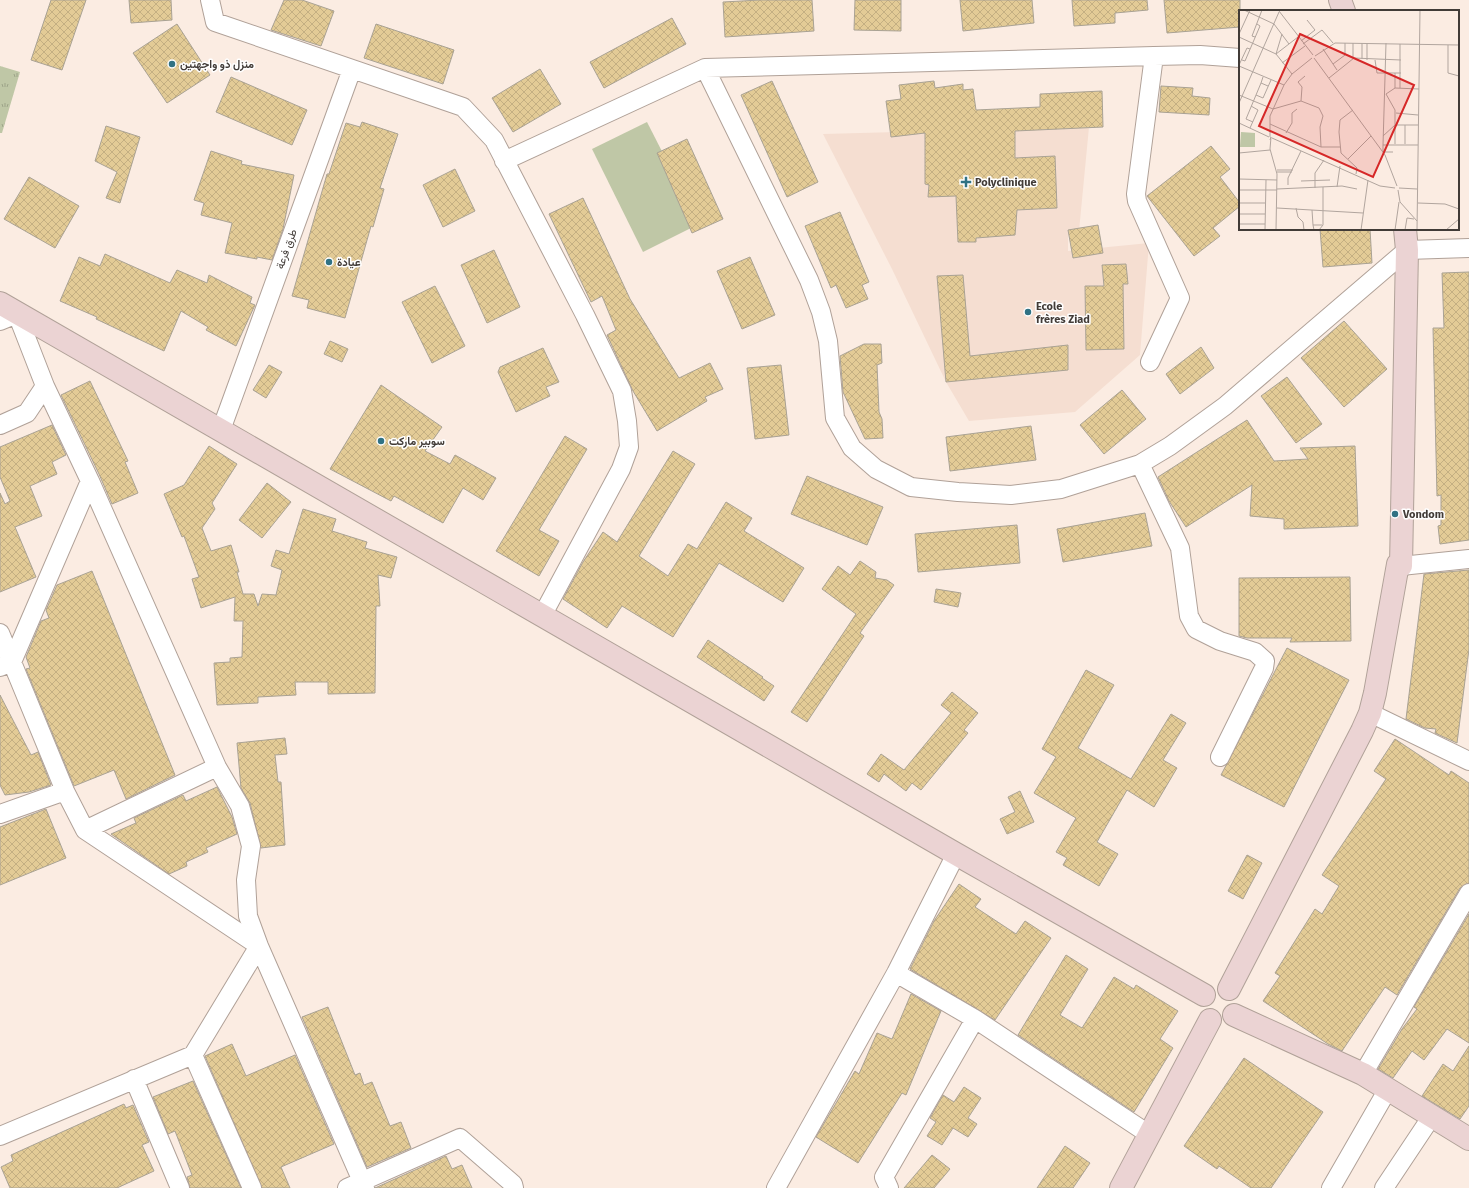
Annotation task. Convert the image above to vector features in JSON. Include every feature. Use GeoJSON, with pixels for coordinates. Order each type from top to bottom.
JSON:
{"type":"FeatureCollection","features":[{"type":"Feature","properties":{"kind":"street"},"geometry":{"type":"LineString","coordinates":[[210,0],[215,22],[462,107],[494,140],[585,315],[622,391],[627,421],[629,447],[621,469],[542,616]]}},
{"type":"Feature","properties":{"kind":"street"},"geometry":{"type":"LineString","coordinates":[[1340,0],[1344,10]]}},
{"type":"Feature","properties":{"kind":"street"},"geometry":{"type":"LineString","coordinates":[[504,161],[705,68],[1200,55],[1239,58]]}},
{"type":"Feature","properties":{"kind":"street"},"geometry":{"type":"LineString","coordinates":[[1150,362],[1180,298],[1137,201],[1136,194],[1154,56]]}},
{"type":"Feature","properties":{"kind":"street"},"geometry":{"type":"LineString","coordinates":[[705,68],[809,280],[821,312],[828,341],[835,418],[852,448],[876,469],[911,486],[958,492],[1011,495],[1061,488],[1140,464],[1170,446],[1225,406],[1407,250],[1469,248]]}},
{"type":"Feature","properties":{"kind":"street","name":"طرق فرعة"},"geometry":{"type":"LineString","coordinates":[[221,430],[352,69]]}},
{"type":"Feature","properties":{"kind":"street"},"geometry":{"type":"LineString","coordinates":[[1400,566],[1407,250],[1405,230]]}},
{"type":"Feature","properties":{"kind":"street"},"geometry":{"type":"LineString","coordinates":[[6,313],[221,430],[956,854],[1204,995]]}},
{"type":"Feature","properties":{"kind":"street"},"geometry":{"type":"LineString","coordinates":[[6,313],[45,386],[90,481],[216,767],[240,806],[251,846],[246,880],[248,916],[358,1186],[460,1138],[513,1184],[514,1188]]}},
{"type":"Feature","properties":{"kind":"street"},"geometry":{"type":"LineString","coordinates":[[0,424],[27,413],[45,386]]}},
{"type":"Feature","properties":{"kind":"street"},"geometry":{"type":"LineString","coordinates":[[1140,464],[1180,548],[1189,616],[1196,629],[1220,641],[1255,652],[1265,660],[1264,668],[1220,757]]}},
{"type":"Feature","properties":{"kind":"street"},"geometry":{"type":"LineString","coordinates":[[6,665],[90,481]]}},
{"type":"Feature","properties":{"kind":"street"},"geometry":{"type":"LineString","coordinates":[[1229,989],[1370,713],[1398,564],[1400,566],[1469,559]]}},
{"type":"Feature","properties":{"kind":"street"},"geometry":{"type":"LineString","coordinates":[[0,633],[6,665],[85,830],[259,946]]}},
{"type":"Feature","properties":{"kind":"street"},"geometry":{"type":"LineString","coordinates":[[1370,713],[1469,762]]}},
{"type":"Feature","properties":{"kind":"street"},"geometry":{"type":"LineString","coordinates":[[85,830],[216,767]]}},
{"type":"Feature","properties":{"kind":"street"},"geometry":{"type":"LineString","coordinates":[[0,814],[65,790]]}},
{"type":"Feature","properties":{"kind":"street"},"geometry":{"type":"LineString","coordinates":[[776,1188],[896,973],[956,854]]}},
{"type":"Feature","properties":{"kind":"street"},"geometry":{"type":"LineString","coordinates":[[1364,1074],[1469,894]]}},
{"type":"Feature","properties":{"kind":"street"},"geometry":{"type":"LineString","coordinates":[[0,1136],[193,1055],[259,946]]}},
{"type":"Feature","properties":{"kind":"street"},"geometry":{"type":"LineString","coordinates":[[896,973],[975,1019],[1150,1135]]}},
{"type":"Feature","properties":{"kind":"street"},"geometry":{"type":"LineString","coordinates":[[1216,987],[1229,989],[1233,992],[1237,1001],[1234,1015],[1230,1019],[1220,1022],[1210,1020],[1204,1014],[1201,1006],[1204,995],[1216,987]]}},
{"type":"Feature","properties":{"kind":"street"},"geometry":{"type":"LineString","coordinates":[[1234,1015],[1364,1074],[1469,1139]]}},
{"type":"Feature","properties":{"kind":"street"},"geometry":{"type":"LineString","coordinates":[[889,1188],[884,1177],[975,1019]]}},
{"type":"Feature","properties":{"kind":"street"},"geometry":{"type":"LineString","coordinates":[[1121,1188],[1210,1020]]}},
{"type":"Feature","properties":{"kind":"street"},"geometry":{"type":"LineString","coordinates":[[193,1055],[252,1188]]}},
{"type":"Feature","properties":{"kind":"street"},"geometry":{"type":"LineString","coordinates":[[134,1079],[180,1188]]}},
{"type":"Feature","properties":{"kind":"street"},"geometry":{"type":"LineString","coordinates":[[1331,1188],[1388,1089]]}},
{"type":"Feature","properties":{"kind":"street"},"geometry":{"type":"LineString","coordinates":[[1384,1188],[1432,1116]]}},
{"type":"Feature","properties":{"kind":"street"},"geometry":{"type":"LineString","coordinates":[[785,1172],[792,1188]]}},
{"type":"Feature","properties":{"kind":"shaded area"},"geometry":{"type":"Polygon","coordinates":[[[1089,127],[1079,231],[1068,234],[1068,251],[1149,243],[1140,355],[1075,412],[969,421],[946,382],[892,269],[823,134],[1089,127]]]}},
{"type":"Feature","properties":{"kind":"green space"},"geometry":{"type":"Polygon","coordinates":[[[0,66],[20,72],[2,133],[0,133],[0,66]]]}},
{"type":"Feature","properties":{"kind":"green space"},"geometry":{"type":"Polygon","coordinates":[[[647,122],[699,224],[643,252],[592,149],[647,122]]]}},
{"type":"Feature","properties":{"kind":"building"},"geometry":{"type":"Polygon","coordinates":[[[51,0],[86,0],[62,70],[31,60],[51,0]]]}},
{"type":"Feature","properties":{"kind":"building"},"geometry":{"type":"Polygon","coordinates":[[[129,0],[171,0],[172,20],[131,23],[129,0]]]}},
{"type":"Feature","properties":{"kind":"building"},"geometry":{"type":"Polygon","coordinates":[[[284,0],[302,0],[334,11],[321,46],[271,30],[284,0]]]}},
{"type":"Feature","properties":{"kind":"building"},"geometry":{"type":"Polygon","coordinates":[[[812,0],[814,31],[725,37],[723,2],[812,0]]]}},
{"type":"Feature","properties":{"kind":"building"},"geometry":{"type":"Polygon","coordinates":[[[855,0],[901,0],[901,31],[854,30],[855,0]]]}},
{"type":"Feature","properties":{"kind":"building"},"geometry":{"type":"Polygon","coordinates":[[[960,0],[1032,0],[1034,23],[963,31],[960,0]]]}},
{"type":"Feature","properties":{"kind":"building"},"geometry":{"type":"Polygon","coordinates":[[[1072,0],[1147,0],[1148,10],[1115,13],[1115,23],[1074,26],[1072,0]]]}},
{"type":"Feature","properties":{"kind":"building"},"geometry":{"type":"Polygon","coordinates":[[[1164,0],[1240,0],[1239,27],[1167,33],[1164,0]]]}},
{"type":"Feature","properties":{"kind":"building"},"geometry":{"type":"Polygon","coordinates":[[[672,18],[686,44],[604,88],[590,62],[672,18]]]}},
{"type":"Feature","properties":{"kind":"building","name":"منزل ذو واجهتين"},"geometry":{"type":"Polygon","coordinates":[[[177,24],[210,75],[167,103],[133,53],[177,24]]]}},
{"type":"Feature","properties":{"kind":"building"},"geometry":{"type":"Polygon","coordinates":[[[376,24],[454,50],[443,84],[364,58],[376,24]]]}},
{"type":"Feature","properties":{"kind":"building"},"geometry":{"type":"Polygon","coordinates":[[[540,69],[561,104],[513,132],[492,98],[540,69]]]}},
{"type":"Feature","properties":{"kind":"building"},"geometry":{"type":"Polygon","coordinates":[[[231,77],[307,110],[292,145],[216,112],[231,77]]]}},
{"type":"Feature","properties":{"kind":"building"},"geometry":{"type":"Polygon","coordinates":[[[772,81],[818,182],[787,197],[741,95],[772,81]]]}},
{"type":"Feature","properties":{"kind":"building"},"geometry":{"type":"Polygon","coordinates":[[[934,81],[935,88],[963,84],[963,90],[973,89],[976,110],[1040,107],[1040,94],[1102,91],[1103,127],[1015,131],[1015,158],[1055,156],[1057,208],[1017,210],[1015,235],[976,238],[976,242],[958,242],[956,196],[928,197],[929,185],[925,184],[925,133],[891,137],[886,101],[901,99],[899,85],[934,81]]]}},
{"type":"Feature","properties":{"kind":"building"},"geometry":{"type":"Polygon","coordinates":[[[1161,86],[1193,88],[1192,96],[1210,98],[1209,115],[1159,112],[1161,86]]]}},
{"type":"Feature","properties":{"kind":"building"},"geometry":{"type":"Polygon","coordinates":[[[362,122],[398,134],[380,188],[384,189],[373,227],[371,226],[345,318],[307,308],[309,300],[292,296],[327,174],[329,174],[346,123],[360,127],[362,122]]]}},
{"type":"Feature","properties":{"kind":"building"},"geometry":{"type":"Polygon","coordinates":[[[106,126],[140,137],[120,203],[106,198],[117,172],[95,161],[106,126]]]}},
{"type":"Feature","properties":{"kind":"building"},"geometry":{"type":"Polygon","coordinates":[[[687,139],[723,219],[692,233],[657,153],[687,139]]]}},
{"type":"Feature","properties":{"kind":"building"},"geometry":{"type":"Polygon","coordinates":[[[1211,146],[1230,169],[1220,177],[1239,202],[1239,207],[1213,228],[1220,236],[1194,256],[1147,196],[1211,146]]]}},
{"type":"Feature","properties":{"kind":"building"},"geometry":{"type":"Polygon","coordinates":[[[211,151],[242,161],[241,164],[294,175],[283,229],[272,260],[257,257],[257,259],[225,253],[232,223],[201,215],[204,203],[194,200],[211,151]]]}},
{"type":"Feature","properties":{"kind":"building"},"geometry":{"type":"Polygon","coordinates":[[[455,169],[475,211],[443,227],[423,185],[455,169]]]}},
{"type":"Feature","properties":{"kind":"building"},"geometry":{"type":"Polygon","coordinates":[[[29,177],[79,206],[55,248],[4,219],[29,177]]]}},
{"type":"Feature","properties":{"kind":"building"},"geometry":{"type":"Polygon","coordinates":[[[583,198],[630,299],[679,378],[710,363],[723,389],[705,397],[707,401],[657,431],[633,391],[607,335],[616,330],[602,296],[591,302],[549,214],[583,198]]]}},
{"type":"Feature","properties":{"kind":"building"},"geometry":{"type":"Polygon","coordinates":[[[840,212],[869,282],[862,285],[868,299],[846,308],[836,285],[831,288],[805,226],[840,212]]]}},
{"type":"Feature","properties":{"kind":"building"},"geometry":{"type":"Polygon","coordinates":[[[1098,225],[1103,253],[1073,258],[1068,230],[1098,225]]]}},
{"type":"Feature","properties":{"kind":"building"},"geometry":{"type":"Polygon","coordinates":[[[1320,230],[1370,230],[1372,263],[1323,267],[1320,230]]]}},
{"type":"Feature","properties":{"kind":"building"},"geometry":{"type":"Polygon","coordinates":[[[494,250],[520,307],[487,323],[461,265],[494,250]]]}},
{"type":"Feature","properties":{"kind":"building"},"geometry":{"type":"Polygon","coordinates":[[[105,254],[170,283],[177,270],[207,283],[209,275],[252,297],[250,303],[255,305],[236,346],[206,330],[208,327],[181,311],[164,351],[96,319],[97,317],[60,301],[79,257],[100,266],[105,254]]]}},
{"type":"Feature","properties":{"kind":"building"},"geometry":{"type":"Polygon","coordinates":[[[750,257],[775,315],[742,329],[717,271],[750,257]]]}},
{"type":"Feature","properties":{"kind":"building"},"geometry":{"type":"Polygon","coordinates":[[[1126,264],[1128,284],[1123,284],[1124,349],[1086,350],[1085,286],[1104,286],[1102,265],[1126,264]]]}},
{"type":"Feature","properties":{"kind":"building"},"geometry":{"type":"Polygon","coordinates":[[[1469,272],[1469,540],[1440,544],[1438,526],[1441,525],[1441,495],[1437,496],[1433,328],[1444,328],[1442,273],[1469,272]]]}},
{"type":"Feature","properties":{"kind":"building"},"geometry":{"type":"Polygon","coordinates":[[[963,275],[970,356],[1068,345],[1068,370],[946,382],[937,276],[963,275]]]}},
{"type":"Feature","properties":{"kind":"building"},"geometry":{"type":"Polygon","coordinates":[[[435,286],[465,346],[432,363],[402,302],[435,286]]]}},
{"type":"Feature","properties":{"kind":"building"},"geometry":{"type":"Polygon","coordinates":[[[1344,321],[1387,369],[1344,407],[1301,358],[1344,321]]]}},
{"type":"Feature","properties":{"kind":"building"},"geometry":{"type":"Polygon","coordinates":[[[330,341],[348,349],[342,362],[324,354],[330,341]]]}},
{"type":"Feature","properties":{"kind":"building"},"geometry":{"type":"Polygon","coordinates":[[[864,344],[881,344],[882,363],[877,365],[879,412],[882,419],[883,438],[865,439],[843,392],[840,356],[864,344]]]}},
{"type":"Feature","properties":{"kind":"building"},"geometry":{"type":"Polygon","coordinates":[[[1201,347],[1214,368],[1180,394],[1166,374],[1201,347]]]}},
{"type":"Feature","properties":{"kind":"building"},"geometry":{"type":"Polygon","coordinates":[[[543,348],[559,382],[546,387],[550,396],[516,412],[498,372],[500,367],[543,348]]]}},
{"type":"Feature","properties":{"kind":"building"},"geometry":{"type":"Polygon","coordinates":[[[269,365],[282,372],[266,398],[253,390],[269,365]]]}},
{"type":"Feature","properties":{"kind":"building"},"geometry":{"type":"Polygon","coordinates":[[[781,365],[789,435],[755,439],[747,368],[781,365]]]}},
{"type":"Feature","properties":{"kind":"building"},"geometry":{"type":"Polygon","coordinates":[[[1287,377],[1322,424],[1296,443],[1261,396],[1287,377]]]}},
{"type":"Feature","properties":{"kind":"building"},"geometry":{"type":"Polygon","coordinates":[[[90,381],[128,461],[125,462],[138,493],[112,504],[61,395],[90,381]]]}},
{"type":"Feature","properties":{"kind":"building"},"geometry":{"type":"Polygon","coordinates":[[[381,385],[442,427],[425,451],[450,464],[455,455],[496,478],[483,500],[463,488],[443,523],[394,496],[391,501],[330,469],[381,385]]]}},
{"type":"Feature","properties":{"kind":"building"},"geometry":{"type":"Polygon","coordinates":[[[1122,390],[1146,419],[1104,454],[1080,425],[1122,390]]]}},
{"type":"Feature","properties":{"kind":"building"},"geometry":{"type":"Polygon","coordinates":[[[1247,420],[1274,461],[1308,459],[1300,448],[1355,446],[1358,526],[1284,529],[1284,519],[1250,516],[1252,485],[1186,527],[1169,501],[1158,477],[1247,420]]]}},
{"type":"Feature","properties":{"kind":"building"},"geometry":{"type":"Polygon","coordinates":[[[52,425],[66,455],[52,462],[57,474],[30,486],[42,516],[15,527],[36,577],[0,592],[0,493],[5,504],[10,501],[0,477],[0,447],[52,425]]]}},
{"type":"Feature","properties":{"kind":"building"},"geometry":{"type":"Polygon","coordinates":[[[1031,426],[1036,460],[950,471],[946,437],[1031,426]]]}},
{"type":"Feature","properties":{"kind":"building"},"geometry":{"type":"Polygon","coordinates":[[[565,436],[587,449],[539,530],[559,541],[539,576],[496,551],[565,436]]]}},
{"type":"Feature","properties":{"kind":"building"},"geometry":{"type":"Polygon","coordinates":[[[209,446],[237,464],[212,503],[215,509],[202,528],[211,551],[231,545],[239,572],[237,572],[243,594],[254,594],[258,606],[262,594],[276,595],[282,570],[271,566],[276,550],[289,554],[303,509],[336,519],[332,531],[367,542],[365,548],[397,557],[391,578],[378,575],[380,606],[376,606],[375,693],[328,694],[328,682],[295,682],[296,695],[258,697],[258,703],[217,705],[214,663],[230,662],[230,658],[242,657],[243,621],[234,621],[235,597],[201,608],[192,579],[199,577],[184,536],[182,537],[164,494],[184,485],[209,446]]]}},
{"type":"Feature","properties":{"kind":"building"},"geometry":{"type":"Polygon","coordinates":[[[673,451],[695,464],[639,556],[668,576],[688,544],[697,549],[726,502],[752,518],[744,531],[804,568],[783,602],[719,563],[673,637],[622,606],[607,628],[563,599],[583,562],[603,532],[617,542],[673,451]]]}},
{"type":"Feature","properties":{"kind":"building"},"geometry":{"type":"Polygon","coordinates":[[[807,476],[883,507],[867,545],[791,514],[807,476]]]}},
{"type":"Feature","properties":{"kind":"building"},"geometry":{"type":"Polygon","coordinates":[[[267,483],[291,502],[262,538],[239,520],[267,483]]]}},
{"type":"Feature","properties":{"kind":"building"},"geometry":{"type":"Polygon","coordinates":[[[1145,513],[1152,546],[1063,562],[1057,529],[1145,513]]]}},
{"type":"Feature","properties":{"kind":"building"},"geometry":{"type":"Polygon","coordinates":[[[1017,525],[1020,563],[918,572],[915,534],[1017,525]]]}},
{"type":"Feature","properties":{"kind":"building"},"geometry":{"type":"Polygon","coordinates":[[[860,561],[876,572],[875,578],[887,580],[894,585],[860,633],[864,636],[807,722],[791,712],[856,614],[822,589],[838,566],[850,575],[860,561]]]}},
{"type":"Feature","properties":{"kind":"building"},"geometry":{"type":"Polygon","coordinates":[[[1469,570],[1469,649],[1457,743],[1435,733],[1436,729],[1425,728],[1406,719],[1424,574],[1469,570]]]}},
{"type":"Feature","properties":{"kind":"building"},"geometry":{"type":"Polygon","coordinates":[[[92,571],[175,775],[126,799],[114,770],[74,786],[26,669],[30,668],[26,657],[41,621],[49,618],[46,610],[57,585],[92,571]]]}},
{"type":"Feature","properties":{"kind":"building"},"geometry":{"type":"Polygon","coordinates":[[[1350,577],[1351,641],[1290,642],[1292,638],[1247,638],[1239,636],[1239,578],[1350,577]]]}},
{"type":"Feature","properties":{"kind":"building"},"geometry":{"type":"Polygon","coordinates":[[[936,589],[961,593],[958,607],[934,602],[936,589]]]}},
{"type":"Feature","properties":{"kind":"building"},"geometry":{"type":"Polygon","coordinates":[[[708,640],[774,686],[764,701],[697,657],[708,640]]]}},
{"type":"Feature","properties":{"kind":"building"},"geometry":{"type":"Polygon","coordinates":[[[1287,648],[1349,680],[1284,807],[1221,775],[1287,648]]]}},
{"type":"Feature","properties":{"kind":"building"},"geometry":{"type":"Polygon","coordinates":[[[1086,670],[1114,685],[1078,748],[1131,779],[1171,714],[1186,723],[1163,760],[1177,768],[1154,807],[1127,790],[1097,842],[1118,854],[1099,886],[1063,865],[1067,858],[1056,852],[1076,818],[1034,793],[1056,757],[1042,749],[1086,670]]]}},
{"type":"Feature","properties":{"kind":"building"},"geometry":{"type":"Polygon","coordinates":[[[952,692],[978,713],[964,730],[968,733],[921,790],[912,783],[906,791],[884,774],[879,782],[867,774],[881,754],[904,770],[951,713],[941,705],[952,692]]]}},
{"type":"Feature","properties":{"kind":"building"},"geometry":{"type":"Polygon","coordinates":[[[0,695],[31,755],[38,752],[51,785],[29,792],[5,795],[0,785],[0,695]]]}},
{"type":"Feature","properties":{"kind":"building"},"geometry":{"type":"Polygon","coordinates":[[[285,738],[287,754],[275,755],[278,782],[281,782],[285,845],[261,848],[250,803],[241,788],[237,743],[285,738]]]}},
{"type":"Feature","properties":{"kind":"building"},"geometry":{"type":"Polygon","coordinates":[[[1395,739],[1449,775],[1451,771],[1469,783],[1469,883],[1460,888],[1397,995],[1385,987],[1342,1051],[1328,1044],[1263,1001],[1280,976],[1275,973],[1315,909],[1322,914],[1339,886],[1322,875],[1386,779],[1374,771],[1395,739]]]}},
{"type":"Feature","properties":{"kind":"building"},"geometry":{"type":"Polygon","coordinates":[[[217,787],[232,817],[237,834],[206,848],[208,852],[186,862],[187,866],[169,874],[111,834],[136,823],[134,818],[183,795],[186,801],[217,787]]]}},
{"type":"Feature","properties":{"kind":"building"},"geometry":{"type":"Polygon","coordinates":[[[1020,791],[1034,822],[1007,834],[1000,819],[1015,812],[1008,797],[1020,791]]]}},
{"type":"Feature","properties":{"kind":"building"},"geometry":{"type":"Polygon","coordinates":[[[46,809],[66,858],[0,885],[0,827],[46,809]]]}},
{"type":"Feature","properties":{"kind":"building"},"geometry":{"type":"Polygon","coordinates":[[[1247,855],[1262,863],[1243,899],[1228,891],[1247,855]]]}},
{"type":"Feature","properties":{"kind":"building"},"geometry":{"type":"Polygon","coordinates":[[[959,884],[981,899],[975,907],[1016,934],[1025,921],[1051,938],[995,1020],[910,969],[934,921],[959,884]]]}},
{"type":"Feature","properties":{"kind":"building"},"geometry":{"type":"Polygon","coordinates":[[[1469,914],[1469,1043],[1447,1029],[1424,1060],[1412,1051],[1393,1078],[1378,1069],[1402,1029],[1417,1009],[1414,1007],[1469,914]]]}},
{"type":"Feature","properties":{"kind":"building"},"geometry":{"type":"Polygon","coordinates":[[[1066,955],[1088,969],[1060,1015],[1082,1028],[1114,977],[1134,989],[1136,985],[1178,1011],[1160,1039],[1173,1048],[1134,1112],[1018,1035],[1066,955]]]}},
{"type":"Feature","properties":{"kind":"building"},"geometry":{"type":"Polygon","coordinates":[[[911,994],[941,1011],[906,1095],[902,1093],[858,1163],[816,1137],[855,1071],[859,1074],[877,1033],[892,1039],[911,994]]]}},
{"type":"Feature","properties":{"kind":"building"},"geometry":{"type":"Polygon","coordinates":[[[328,1007],[355,1075],[360,1073],[364,1085],[372,1082],[390,1126],[401,1122],[411,1148],[367,1167],[302,1017],[328,1007]]]}},
{"type":"Feature","properties":{"kind":"building"},"geometry":{"type":"Polygon","coordinates":[[[232,1044],[246,1076],[295,1055],[334,1144],[281,1167],[290,1188],[262,1188],[205,1056],[232,1044]]]}},
{"type":"Feature","properties":{"kind":"building"},"geometry":{"type":"Polygon","coordinates":[[[1469,1046],[1469,1106],[1460,1119],[1422,1096],[1443,1064],[1453,1071],[1469,1046]]]}},
{"type":"Feature","properties":{"kind":"building"},"geometry":{"type":"Polygon","coordinates":[[[1244,1058],[1323,1112],[1271,1188],[1251,1188],[1219,1166],[1217,1169],[1184,1146],[1244,1058]]]}},
{"type":"Feature","properties":{"kind":"building"},"geometry":{"type":"Polygon","coordinates":[[[193,1081],[241,1188],[190,1188],[187,1177],[192,1175],[175,1131],[168,1134],[153,1097],[193,1081]]]}},
{"type":"Feature","properties":{"kind":"building"},"geometry":{"type":"Polygon","coordinates":[[[964,1087],[981,1098],[968,1118],[977,1124],[968,1137],[953,1128],[942,1145],[927,1136],[936,1122],[930,1118],[943,1095],[954,1102],[964,1087]]]}},
{"type":"Feature","properties":{"kind":"building"},"geometry":{"type":"Polygon","coordinates":[[[124,1104],[126,1108],[133,1105],[149,1142],[142,1145],[154,1171],[117,1188],[10,1188],[1,1167],[13,1161],[11,1155],[124,1104]]]}},
{"type":"Feature","properties":{"kind":"building"},"geometry":{"type":"Polygon","coordinates":[[[1065,1146],[1090,1163],[1073,1188],[1037,1188],[1065,1146]]]}},
{"type":"Feature","properties":{"kind":"building"},"geometry":{"type":"Polygon","coordinates":[[[932,1155],[950,1169],[934,1188],[904,1188],[932,1155]]]}},
{"type":"Feature","properties":{"kind":"building"},"geometry":{"type":"Polygon","coordinates":[[[446,1156],[452,1169],[462,1165],[472,1188],[375,1188],[446,1156]]]}},
{"type":"Feature","properties":{"kind":"place","name":"منزل ذو واجهتين"},"geometry":{"type":"Point","coordinates":[172,64]}},
{"type":"Feature","properties":{"kind":"place","name":"Polyclinique"},"geometry":{"type":"Point","coordinates":[966,182]}},
{"type":"Feature","properties":{"kind":"place","name":"عيادة"},"geometry":{"type":"Point","coordinates":[329,262]}},
{"type":"Feature","properties":{"kind":"place","name":"Ecole frères Ziad"},"geometry":{"type":"Point","coordinates":[1028,312]}},
{"type":"Feature","properties":{"kind":"place","name":"سوبير ماركت"},"geometry":{"type":"Point","coordinates":[381,441]}},
{"type":"Feature","properties":{"kind":"place","name":"Vondom"},"geometry":{"type":"Point","coordinates":[1395,514]}}]}
